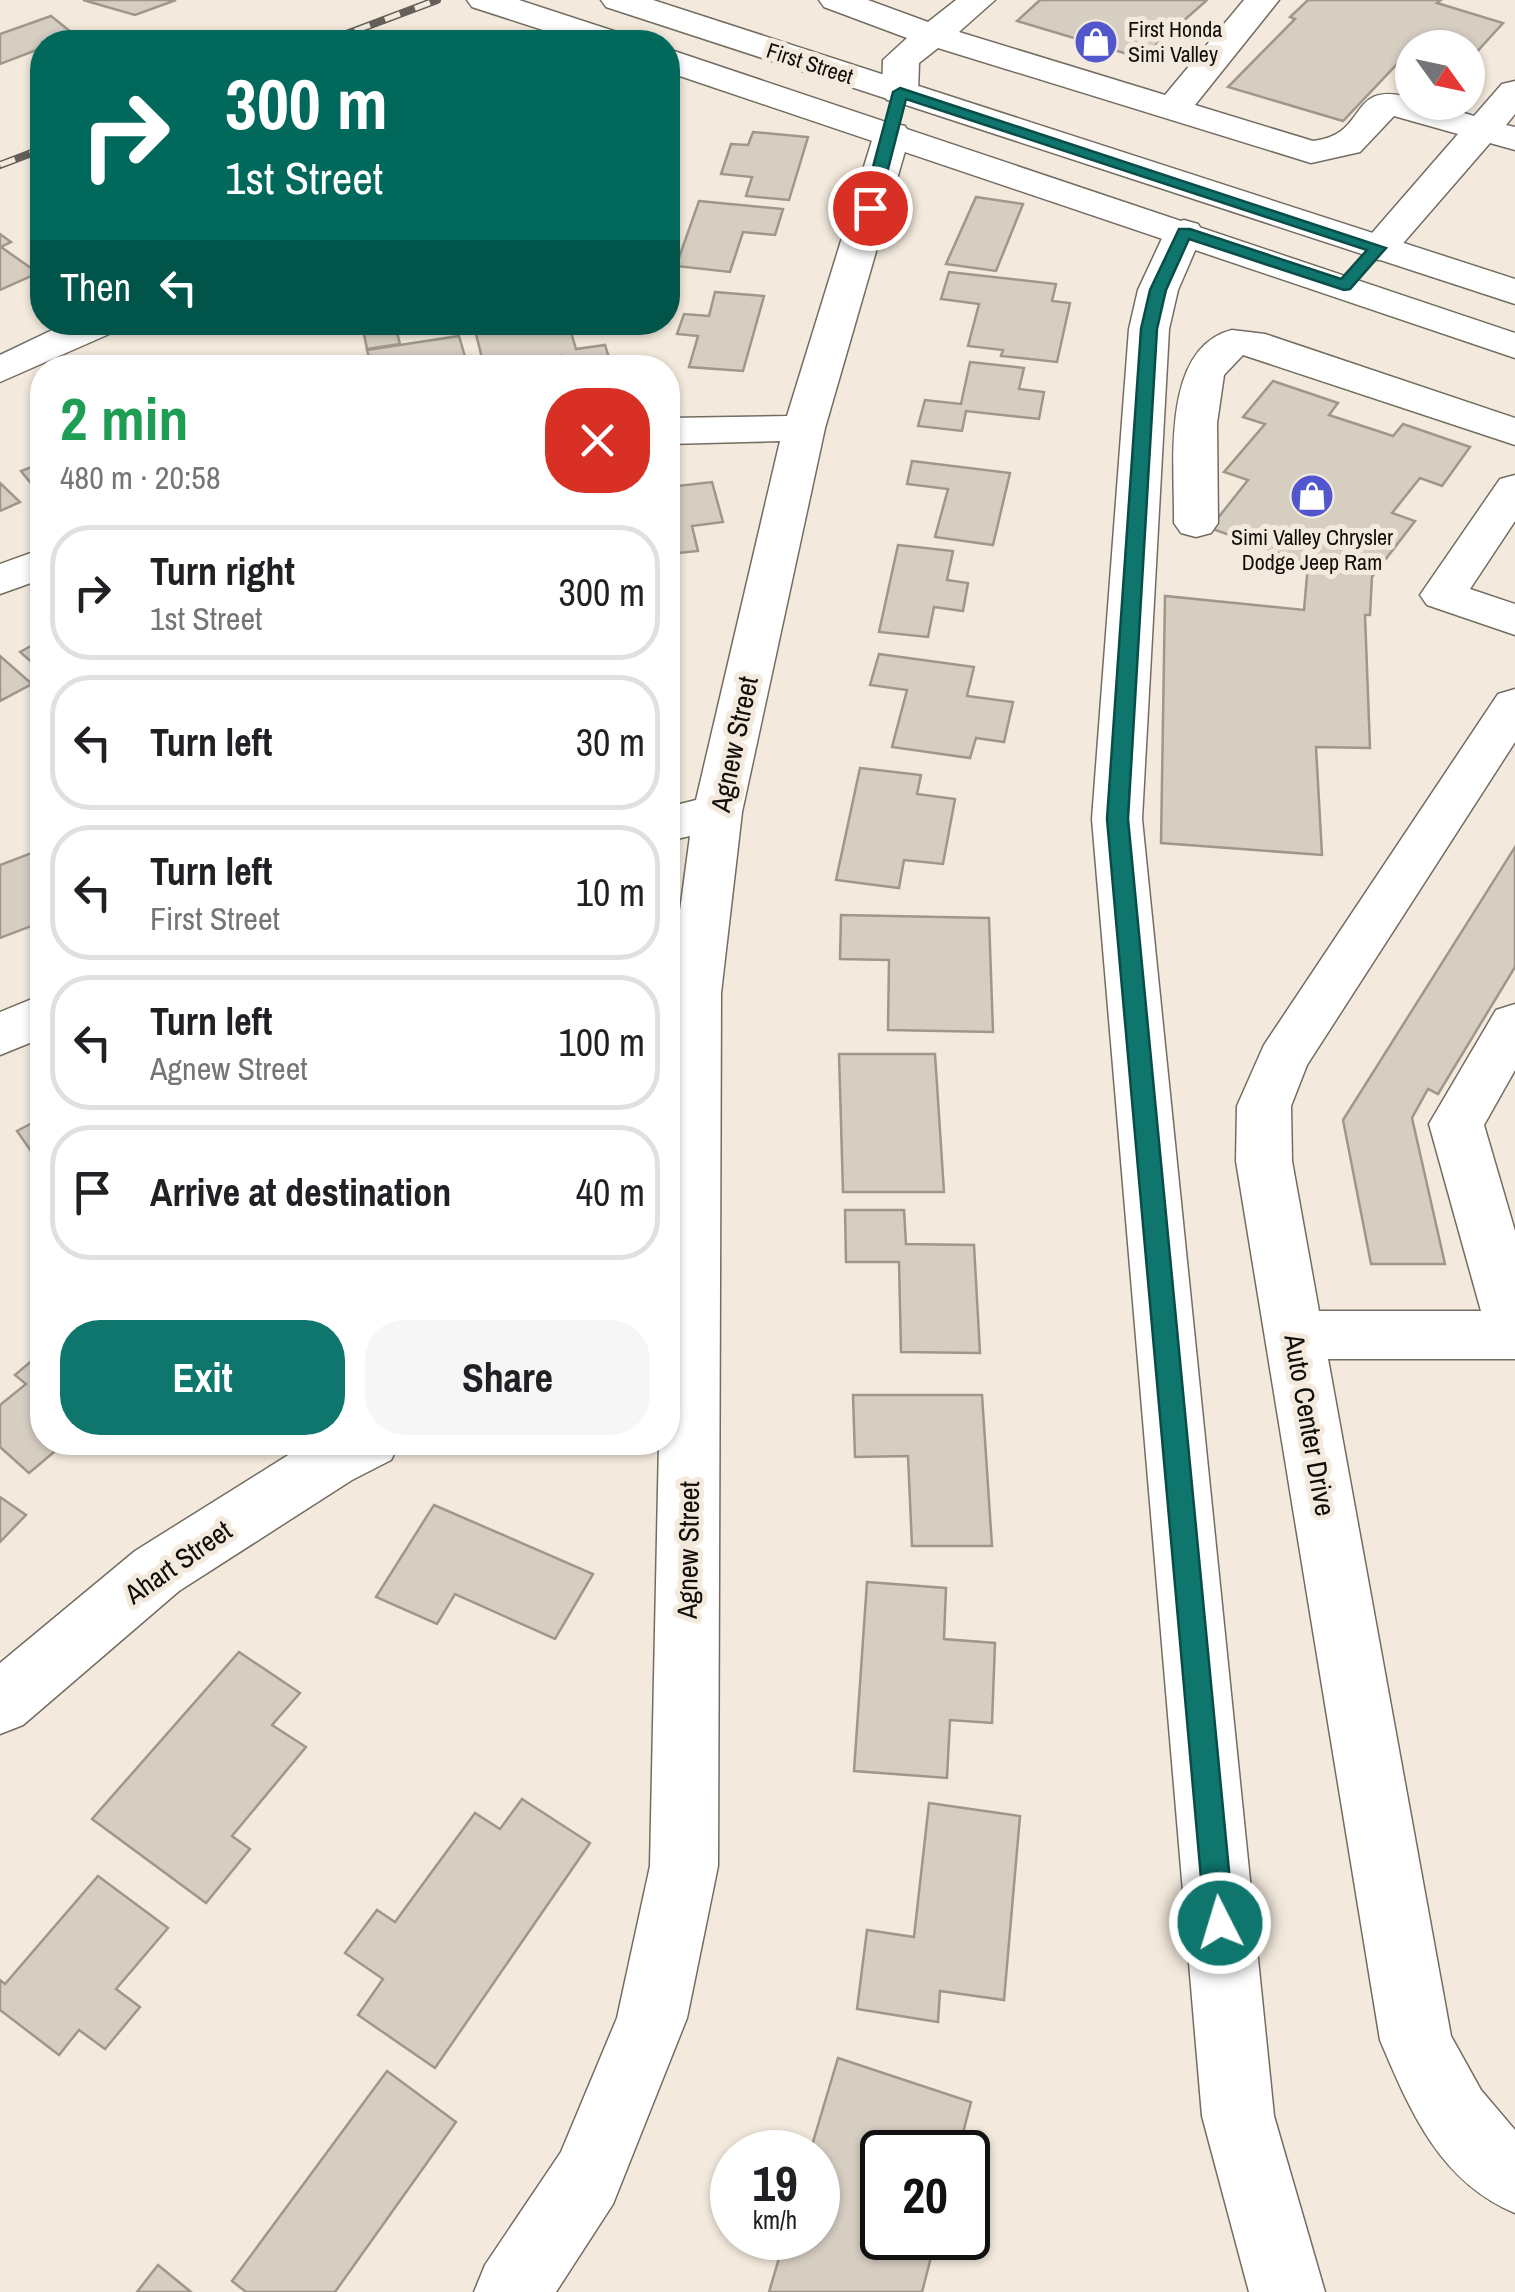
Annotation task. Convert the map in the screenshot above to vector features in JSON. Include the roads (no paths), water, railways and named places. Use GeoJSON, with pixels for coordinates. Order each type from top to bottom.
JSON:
{"type":"FeatureCollection","features":[{"type":"Feature","properties":{"kind":"street"},"geometry":{"type":"LineString","coordinates":[[484,0],[577,30]]}},
{"type":"Feature","properties":{"kind":"street","name":"First Street"},"geometry":{"type":"LineString","coordinates":[[618,0],[1184,232],[1344,286]]}},
{"type":"Feature","properties":{"kind":"street"},"geometry":{"type":"LineString","coordinates":[[836,0],[935,36],[1311,152],[1338,151],[1362,134],[1386,102],[1499,134]]}},
{"type":"Feature","properties":{"kind":"street"},"geometry":{"type":"LineString","coordinates":[[935,36],[978,0]]}},
{"type":"Feature","properties":{"kind":"street"},"geometry":{"type":"LineString","coordinates":[[1172,110],[1262,0]]}},
{"type":"Feature","properties":{"kind":"street","name":"Agnew Street"},"geometry":{"type":"LineString","coordinates":[[680,1307],[695,993],[693,818],[896,113],[901,60],[935,36]]}},
{"type":"Feature","properties":{"kind":"street","name":"First Street"},"geometry":{"type":"LineString","coordinates":[[680,68],[896,113],[1378,248],[1515,292]]}},
{"type":"Feature","properties":{"kind":"street"},"geometry":{"type":"LineString","coordinates":[[1515,92],[1499,134],[1378,248],[1344,286],[1515,346]]}},
{"type":"Feature","properties":{"kind":"street"},"geometry":{"type":"LineString","coordinates":[[1184,232],[1158,290],[1149,329],[1118,819],[1238,2116],[1287,2292]]}},
{"type":"Feature","properties":{"kind":"street"},"geometry":{"type":"LineString","coordinates":[[7,358],[68,335]]}},
{"type":"Feature","properties":{"kind":"street"},"geometry":{"type":"LineString","coordinates":[[1196,523],[1196,423],[1204,372],[1232,342],[1250,343],[1515,432]]}},
{"type":"Feature","properties":{"kind":"street"},"geometry":{"type":"LineString","coordinates":[[680,431],[804,428]]}},
{"type":"Feature","properties":{"kind":"street"},"geometry":{"type":"LineString","coordinates":[[1515,488],[1442,595],[1515,620]]}},
{"type":"Feature","properties":{"kind":"street"},"geometry":{"type":"LineString","coordinates":[[0,580],[30,568]]}},
{"type":"Feature","properties":{"kind":"street","name":"Auto Center Drive"},"geometry":{"type":"LineString","coordinates":[[1515,705],[1283,1060],[1264,1106],[1264,1161],[1416,2040],[1440,2095],[1493,2162],[1515,2176]]}},
{"type":"Feature","properties":{"kind":"street"},"geometry":{"type":"LineString","coordinates":[[0,1035],[30,1021]]}},
{"type":"Feature","properties":{"kind":"street"},"geometry":{"type":"LineString","coordinates":[[1294,1335],[1515,1332],[1456,1124],[1515,1024]]}},
{"type":"Feature","properties":{"kind":"street","name":"Agnew Street"},"geometry":{"type":"LineString","coordinates":[[512,2292],[587,2178],[652,2018],[684,1866],[680,1436]]}},
{"type":"Feature","properties":{"kind":"street","name":"Ahart Street"},"geometry":{"type":"LineString","coordinates":[[0,1704],[157,1571],[343,1455]]}},
{"type":"Feature","properties":{"kind":"railway"},"geometry":{"type":"LineString","coordinates":[[357,30],[437,0]]}},
{"type":"Feature","properties":{"kind":"railway"},"geometry":{"type":"LineString","coordinates":[[0,165],[30,154]]}},
{"type":"Feature","properties":{"kind":"place","name":"First Honda Simi Valley"},"geometry":{"type":"Point","coordinates":[1096,42]}},
{"type":"Feature","properties":{"kind":"place","name":"Simi Valley Chrysler Dodge Jeep Ram"},"geometry":{"type":"Point","coordinates":[1312,496]}}]}
